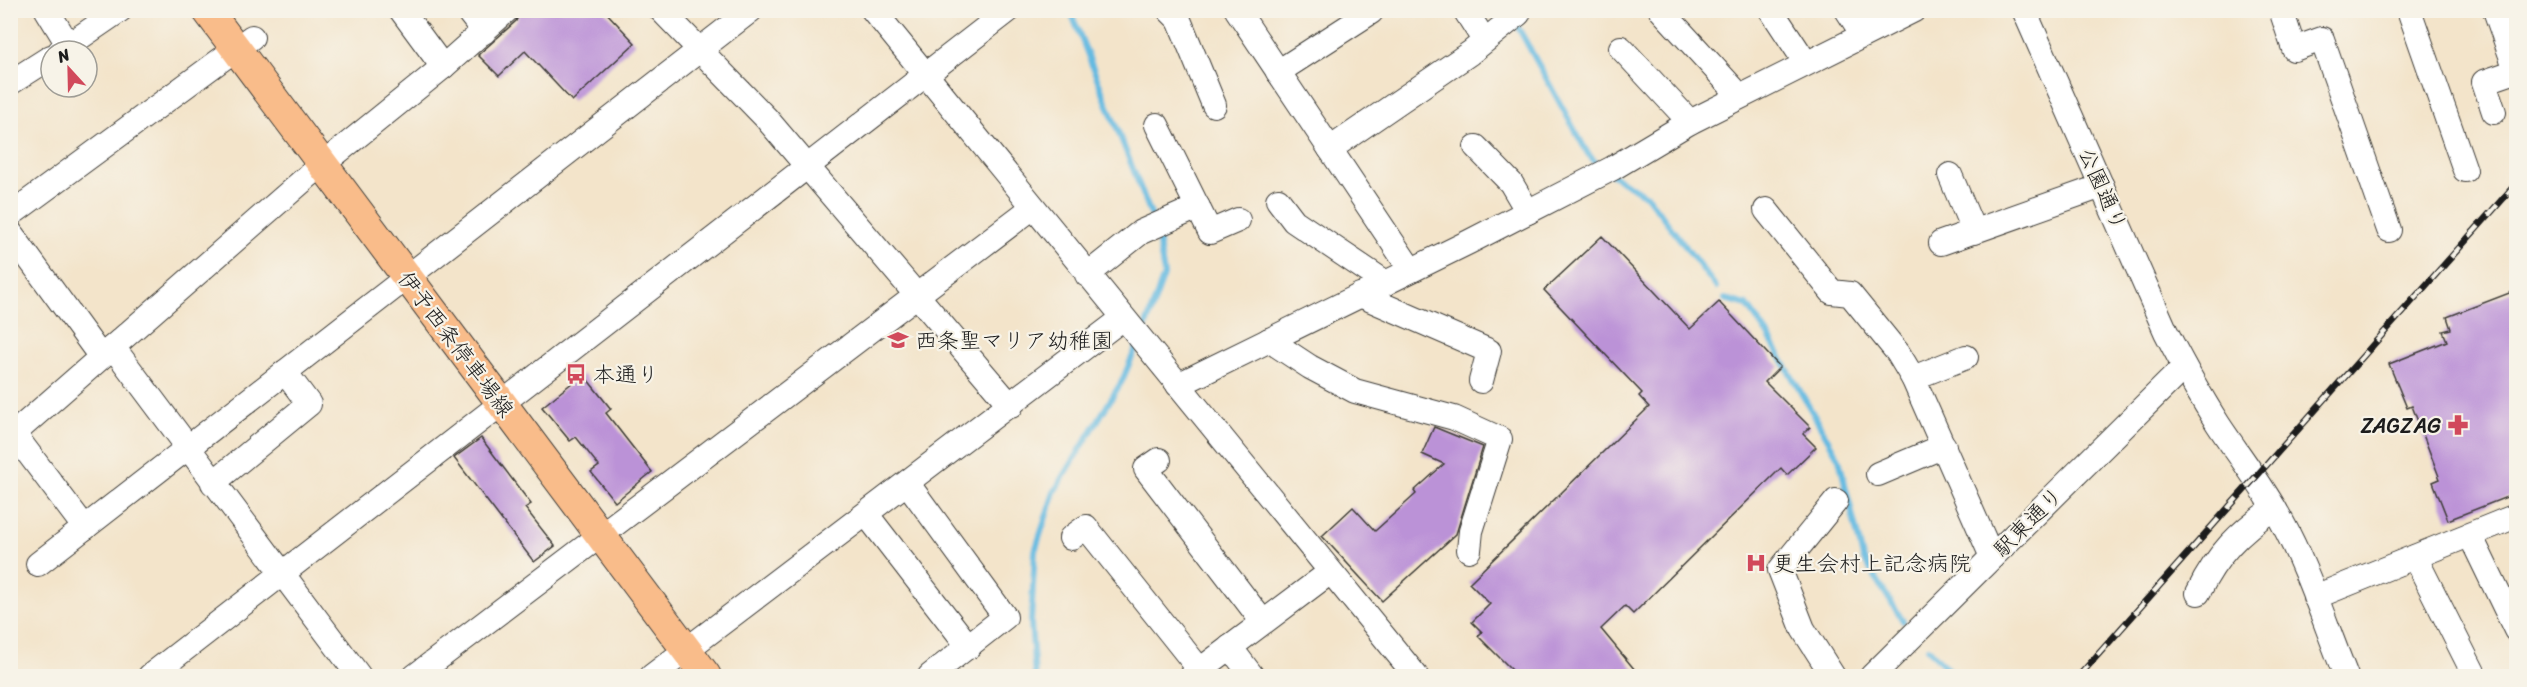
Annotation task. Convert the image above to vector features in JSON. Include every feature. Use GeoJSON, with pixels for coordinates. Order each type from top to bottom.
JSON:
{"type":"FeatureCollection","features":[{"type":"Feature","properties":{"kind":"main road","name":"伊予西条停車場線"},"geometry":{"type":"LineString","coordinates":[[207,10],[243,43],[324,165],[406,279],[706,676]]}},
{"type":"Feature","properties":{"kind":"street"},"geometry":{"type":"LineString","coordinates":[[47,10],[58,39]]}},
{"type":"Feature","properties":{"kind":"street"},"geometry":{"type":"LineString","coordinates":[[80,39],[120,10]]}},
{"type":"Feature","properties":{"kind":"street"},"geometry":{"type":"LineString","coordinates":[[401,10],[443,67]]}},
{"type":"Feature","properties":{"kind":"street"},"geometry":{"type":"LineString","coordinates":[[467,10],[484,32]]}},
{"type":"Feature","properties":{"kind":"street"},"geometry":{"type":"LineString","coordinates":[[85,528],[12,435],[507,10]]}},
{"type":"Feature","properties":{"kind":"street"},"geometry":{"type":"LineString","coordinates":[[661,10],[699,52],[766,118],[1011,406]]}},
{"type":"Feature","properties":{"kind":"street"},"geometry":{"type":"LineString","coordinates":[[38,564],[751,10]]}},
{"type":"Feature","properties":{"kind":"street"},"geometry":{"type":"LineString","coordinates":[[873,10],[1329,573],[1416,676]]}},
{"type":"Feature","properties":{"kind":"street"},"geometry":{"type":"LineString","coordinates":[[150,676],[1009,10]]}},
{"type":"Feature","properties":{"kind":"street"},"geometry":{"type":"LineString","coordinates":[[1237,10],[1411,270]]}},
{"type":"Feature","properties":{"kind":"street"},"geometry":{"type":"LineString","coordinates":[[1465,10],[1484,40]]}},
{"type":"Feature","properties":{"kind":"street"},"geometry":{"type":"LineString","coordinates":[[1661,10],[1740,96]]}},
{"type":"Feature","properties":{"kind":"street"},"geometry":{"type":"LineString","coordinates":[[1771,10],[1806,63]]}},
{"type":"Feature","properties":{"kind":"street"},"geometry":{"type":"LineString","coordinates":[[1847,10],[1863,35]]}},
{"type":"Feature","properties":{"kind":"street"},"geometry":{"type":"LineString","coordinates":[[1178,385],[1528,212],[1606,172],[1690,122],[1914,10]]}},
{"type":"Feature","properties":{"kind":"street","name":"公園通り"},"geometry":{"type":"LineString","coordinates":[[2024,10],[2184,367],[2274,508],[2299,556],[2346,676]]}},
{"type":"Feature","properties":{"kind":"street"},"geometry":{"type":"LineString","coordinates":[[2281,10],[2294,49],[2322,39],[2389,230]]}},
{"type":"Feature","properties":{"kind":"street"},"geometry":{"type":"LineString","coordinates":[[2409,10],[2465,170]]}},
{"type":"Feature","properties":{"kind":"street"},"geometry":{"type":"LineString","coordinates":[[2494,112],[2484,82],[2517,70],[2495,10]]}},
{"type":"Feature","properties":{"kind":"street"},"geometry":{"type":"LineString","coordinates":[[1278,72],[1371,12]]}},
{"type":"Feature","properties":{"kind":"street"},"geometry":{"type":"LineString","coordinates":[[1180,14],[1214,105]]}},
{"type":"Feature","properties":{"kind":"street"},"geometry":{"type":"LineString","coordinates":[[1330,149],[1470,53],[1516,14]]}},
{"type":"Feature","properties":{"kind":"street"},"geometry":{"type":"LineString","coordinates":[[10,215],[243,43]]}},
{"type":"Feature","properties":{"kind":"street"},"geometry":{"type":"LineString","coordinates":[[1620,48],[1690,122]]}},
{"type":"Feature","properties":{"kind":"street"},"geometry":{"type":"LineString","coordinates":[[10,83],[39,65]]}},
{"type":"Feature","properties":{"kind":"street"},"geometry":{"type":"LineString","coordinates":[[1157,125],[1210,232],[1238,220]]}},
{"type":"Feature","properties":{"kind":"street"},"geometry":{"type":"LineString","coordinates":[[1476,147],[1511,183],[1528,212]]}},
{"type":"Feature","properties":{"kind":"street"},"geometry":{"type":"LineString","coordinates":[[1950,174],[1974,232]]}},
{"type":"Feature","properties":{"kind":"street"},"geometry":{"type":"LineString","coordinates":[[1941,243],[2102,186]]}},
{"type":"Feature","properties":{"kind":"street"},"geometry":{"type":"LineString","coordinates":[[1278,200],[1294,221],[1386,283]]}},
{"type":"Feature","properties":{"kind":"street"},"geometry":{"type":"LineString","coordinates":[[1087,275],[1141,231],[1198,207]]}},
{"type":"Feature","properties":{"kind":"street"},"geometry":{"type":"LineString","coordinates":[[415,676],[1032,208]]}},
{"type":"Feature","properties":{"kind":"street"},"geometry":{"type":"LineString","coordinates":[[1766,210],[1832,292],[1850,294],[1898,353],[1913,378],[1992,557]]}},
{"type":"Feature","properties":{"kind":"street"},"geometry":{"type":"LineString","coordinates":[[10,232],[187,448],[359,676]]}},
{"type":"Feature","properties":{"kind":"street"},"geometry":{"type":"LineString","coordinates":[[1360,295],[1489,351],[1481,381]]}},
{"type":"Feature","properties":{"kind":"street"},"geometry":{"type":"LineString","coordinates":[[652,676],[1011,406],[1122,319]]}},
{"type":"Feature","properties":{"kind":"street"},"geometry":{"type":"LineString","coordinates":[[1269,340],[1310,367],[1355,391],[1454,418],[1500,439],[1471,531],[1469,550]]}},
{"type":"Feature","properties":{"kind":"street"},"geometry":{"type":"LineString","coordinates":[[1913,378],[1966,357]]}},
{"type":"Feature","properties":{"kind":"street","name":"駅東通り"},"geometry":{"type":"LineString","coordinates":[[1872,676],[2184,367]]}},
{"type":"Feature","properties":{"kind":"street"},"geometry":{"type":"LineString","coordinates":[[213,483],[309,404],[285,372]]}},
{"type":"Feature","properties":{"kind":"street"},"geometry":{"type":"LineString","coordinates":[[1878,474],[1944,446]]}},
{"type":"Feature","properties":{"kind":"street"},"geometry":{"type":"LineString","coordinates":[[1159,460],[1146,469],[1263,622]]}},
{"type":"Feature","properties":{"kind":"street"},"geometry":{"type":"LineString","coordinates":[[908,484],[1005,617],[930,676]]}},
{"type":"Feature","properties":{"kind":"street"},"geometry":{"type":"LineString","coordinates":[[1833,676],[1803,629],[1780,570],[1836,501]]}},
{"type":"Feature","properties":{"kind":"street"},"geometry":{"type":"LineString","coordinates":[[2198,593],[2212,564],[2247,527],[2274,508]]}},
{"type":"Feature","properties":{"kind":"street"},"geometry":{"type":"LineString","coordinates":[[867,515],[969,647]]}},
{"type":"Feature","properties":{"kind":"street"},"geometry":{"type":"LineString","coordinates":[[2315,597],[2517,516]]}},
{"type":"Feature","properties":{"kind":"street"},"geometry":{"type":"LineString","coordinates":[[1071,538],[1086,527],[1196,673],[1329,573]]}},
{"type":"Feature","properties":{"kind":"street"},"geometry":{"type":"LineString","coordinates":[[2470,535],[2517,630]]}},
{"type":"Feature","properties":{"kind":"street"},"geometry":{"type":"LineString","coordinates":[[2415,557],[2475,676]]}},
{"type":"Feature","properties":{"kind":"street"},"geometry":{"type":"LineString","coordinates":[[1230,647],[1252,676]]}},
{"type":"Feature","properties":{"kind":"building"},"geometry":{"type":"Polygon","coordinates":[[[521,10],[604,10],[635,43],[572,101],[525,51],[499,76],[478,55],[516,21],[521,10]]]}},
{"type":"Feature","properties":{"kind":"building"},"geometry":{"type":"Polygon","coordinates":[[[1602,236],[1690,329],[1719,302],[1780,367],[1765,382],[1810,427],[1803,434],[1816,447],[1787,475],[1781,468],[1633,614],[1625,606],[1601,629],[1640,676],[1518,676],[1478,636],[1482,632],[1472,622],[1490,604],[1469,583],[1649,407],[1639,396],[1642,393],[1544,290],[1602,236]]]}},
{"type":"Feature","properties":{"kind":"building"},"geometry":{"type":"Polygon","coordinates":[[[2517,290],[2517,493],[2448,520],[2433,482],[2440,479],[2412,406],[2407,408],[2389,364],[2447,341],[2443,331],[2451,329],[2447,317],[2517,290]]]}},
{"type":"Feature","properties":{"kind":"building"},"geometry":{"type":"Polygon","coordinates":[[[583,374],[611,409],[606,413],[652,472],[615,502],[591,472],[599,466],[576,437],[570,441],[542,407],[583,374]]]}},
{"type":"Feature","properties":{"kind":"building"},"geometry":{"type":"Polygon","coordinates":[[[1434,427],[1483,447],[1456,534],[1382,601],[1322,536],[1353,507],[1375,531],[1416,494],[1414,491],[1444,464],[1422,454],[1434,427]]]}},
{"type":"Feature","properties":{"kind":"building"},"geometry":{"type":"Polygon","coordinates":[[[481,438],[531,504],[525,508],[555,546],[534,562],[454,458],[481,438]]]}},
{"type":"Feature","properties":{"kind":"waterway"},"geometry":{"type":"LineString","coordinates":[[1070,10],[1154,222]]}},
{"type":"Feature","properties":{"kind":"waterway"},"geometry":{"type":"LineString","coordinates":[[1515,22],[1588,154],[1601,168]]}},
{"type":"Feature","properties":{"kind":"waterway"},"geometry":{"type":"LineString","coordinates":[[1612,175],[1647,196],[1716,287]]}},
{"type":"Feature","properties":{"kind":"waterway"},"geometry":{"type":"LineString","coordinates":[[1144,331],[1164,275],[1157,232]]}},
{"type":"Feature","properties":{"kind":"waterway"},"geometry":{"type":"LineString","coordinates":[[1725,299],[1747,305],[1768,335],[1839,459],[1863,558],[1903,621]]}},
{"type":"Feature","properties":{"kind":"waterway"},"geometry":{"type":"LineString","coordinates":[[1035,676],[1031,623],[1035,551],[1054,492],[1122,381],[1138,343]]}},
{"type":"Feature","properties":{"kind":"waterway"},"geometry":{"type":"LineString","coordinates":[[1928,648],[1954,676]]}},
{"type":"Feature","properties":{"kind":"railway"},"geometry":{"type":"LineString","coordinates":[[2079,676],[2516,184]]}},
{"type":"Feature","properties":{"kind":"place","name":"西条聖マリア幼稚園"},"geometry":{"type":"Point","coordinates":[898,340]}},
{"type":"Feature","properties":{"kind":"place","name":"本通り"},"geometry":{"type":"Point","coordinates":[576,374]}},
{"type":"Feature","properties":{"kind":"place","name":"ZAGZAG"},"geometry":{"type":"Point","coordinates":[2458,425]}},
{"type":"Feature","properties":{"kind":"place","name":"更生会村上記念病院"},"geometry":{"type":"Point","coordinates":[1756,563]}}]}
